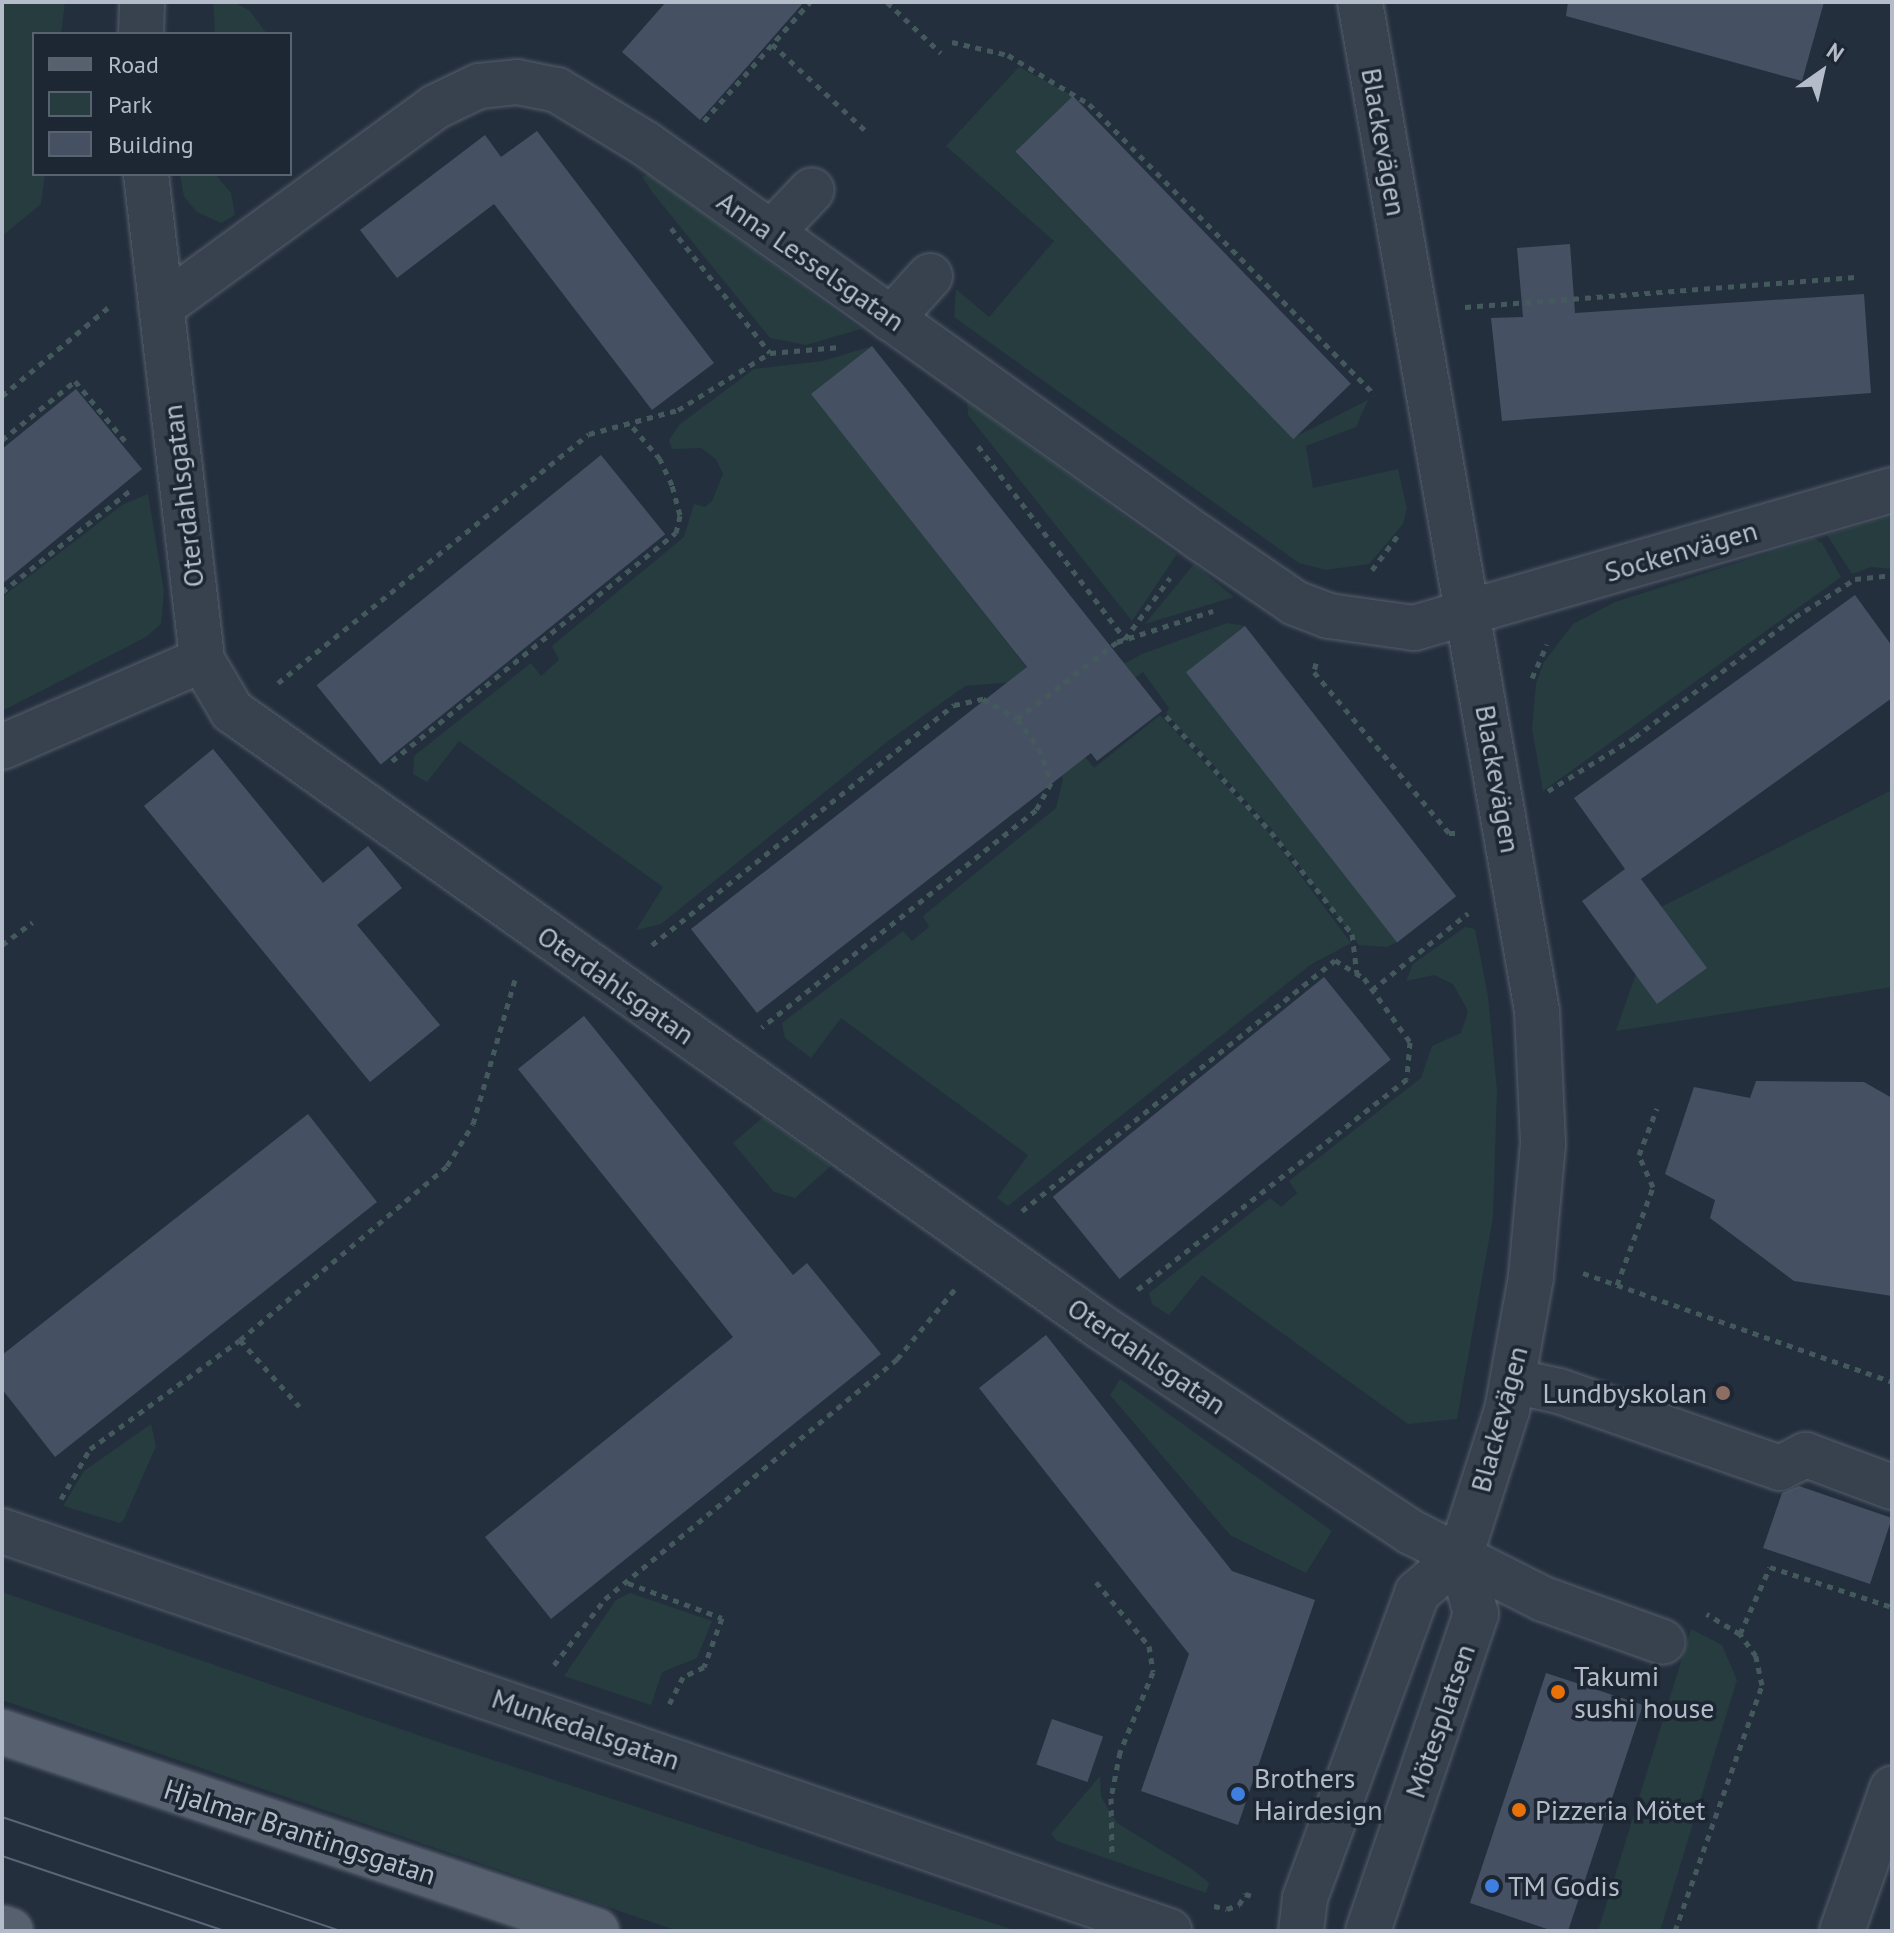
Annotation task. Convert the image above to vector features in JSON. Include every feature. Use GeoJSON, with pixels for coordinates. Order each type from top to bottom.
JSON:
{"type":"FeatureCollection","features":[{"type":"Feature","properties":{"kind":"main road","name":"Hjalmar Brantingsgatan"},"geometry":{"type":"LineString","coordinates":[[2,1732],[597,1931]]}},
{"type":"Feature","properties":{"kind":"main road"},"geometry":{"type":"LineString","coordinates":[[2,1928],[11,1931]]}},
{"type":"Feature","properties":{"kind":"street"},"geometry":{"type":"LineString","coordinates":[[141,32],[142,2]]}},
{"type":"Feature","properties":{"kind":"street","name":"Blackevägen"},"geometry":{"type":"LineString","coordinates":[[1360,2],[1438,464],[1470,614],[1537,1011],[1543,1144],[1532,1258],[1513,1381],[1460,1556]]}},
{"type":"Feature","properties":{"kind":"street","name":"Anna Lesselsgatan"},"geometry":{"type":"LineString","coordinates":[[158,288],[435,107],[479,86],[517,82],[557,90],[646,144],[1295,603],[1378,626],[1414,628],[1470,614]]}},
{"type":"Feature","properties":{"kind":"street","name":"Oterdahlsgatan"},"geometry":{"type":"LineString","coordinates":[[146,176],[158,288],[166,478],[202,660],[238,715],[530,925],[1114,1336],[1411,1532],[1460,1556]]}},
{"type":"Feature","properties":{"kind":"street"},"geometry":{"type":"LineString","coordinates":[[771,233],[812,190]]}},
{"type":"Feature","properties":{"kind":"street"},"geometry":{"type":"LineString","coordinates":[[891,319],[930,276]]}},
{"type":"Feature","properties":{"kind":"street","name":"Sockenvägen"},"geometry":{"type":"LineString","coordinates":[[1470,614],[1892,490]]}},
{"type":"Feature","properties":{"kind":"street"},"geometry":{"type":"LineString","coordinates":[[2,747],[202,660]]}},
{"type":"Feature","properties":{"kind":"street"},"geometry":{"type":"LineString","coordinates":[[1513,1381],[1559,1391],[1780,1468],[1806,1455],[1892,1487]]}},
{"type":"Feature","properties":{"kind":"street","name":"Munkedalsgatan"},"geometry":{"type":"LineString","coordinates":[[2,1531],[1169,1931]]}},
{"type":"Feature","properties":{"kind":"street"},"geometry":{"type":"LineString","coordinates":[[1301,1931],[1305,1898],[1417,1593],[1460,1556],[1543,1599],[1663,1642]]}},
{"type":"Feature","properties":{"kind":"street","name":"Mötesplatsen"},"geometry":{"type":"LineString","coordinates":[[1368,1931],[1476,1614],[1460,1556]]}},
{"type":"Feature","properties":{"kind":"street"},"geometry":{"type":"LineString","coordinates":[[1842,1931],[1892,1789]]}},
{"type":"Feature","properties":{"kind":"path"},"geometry":{"type":"LineString","coordinates":[[699,126],[810,2]]}},
{"type":"Feature","properties":{"kind":"path"},"geometry":{"type":"LineString","coordinates":[[887,2],[941,53]]}},
{"type":"Feature","properties":{"kind":"path"},"geometry":{"type":"LineString","coordinates":[[952,42],[1016,59],[1089,104],[1379,399]]}},
{"type":"Feature","properties":{"kind":"path"},"geometry":{"type":"LineString","coordinates":[[772,44],[867,132]]}},
{"type":"Feature","properties":{"kind":"path"},"geometry":{"type":"LineString","coordinates":[[662,216],[770,353]]}},
{"type":"Feature","properties":{"kind":"path"},"geometry":{"type":"LineString","coordinates":[[1459,308],[1859,277]]}},
{"type":"Feature","properties":{"kind":"path"},"geometry":{"type":"LineString","coordinates":[[2,396],[158,288]]}},
{"type":"Feature","properties":{"kind":"path"},"geometry":{"type":"LineString","coordinates":[[238,715],[589,434],[678,410],[770,353],[854,344]]}},
{"type":"Feature","properties":{"kind":"path"},"geometry":{"type":"LineString","coordinates":[[2,440],[75,381],[166,478],[2,592]]}},
{"type":"Feature","properties":{"kind":"path"},"geometry":{"type":"LineString","coordinates":[[349,795],[676,533],[680,515],[672,485],[660,459],[631,425]]}},
{"type":"Feature","properties":{"kind":"path"},"geometry":{"type":"LineString","coordinates":[[971,437],[1125,639]]}},
{"type":"Feature","properties":{"kind":"path"},"geometry":{"type":"LineString","coordinates":[[1125,639],[1181,564]]}},
{"type":"Feature","properties":{"kind":"path"},"geometry":{"type":"LineString","coordinates":[[1538,798],[1635,737],[1795,617],[1855,579],[1892,575]]}},
{"type":"Feature","properties":{"kind":"path"},"geometry":{"type":"LineString","coordinates":[[1017,719],[1103,649],[1222,608]]}},
{"type":"Feature","properties":{"kind":"path"},"geometry":{"type":"LineString","coordinates":[[1317,658],[1314,672],[1449,833],[1463,834]]}},
{"type":"Feature","properties":{"kind":"path"},"geometry":{"type":"LineString","coordinates":[[607,979],[954,705],[983,699],[1017,719],[1039,748],[1051,783],[1036,810],[721,1059]]}},
{"type":"Feature","properties":{"kind":"path"},"geometry":{"type":"LineString","coordinates":[[1166,716],[1271,832],[1352,934],[1357,974]]}},
{"type":"Feature","properties":{"kind":"path"},"geometry":{"type":"LineString","coordinates":[[1372,990],[1482,902]]}},
{"type":"Feature","properties":{"kind":"path"},"geometry":{"type":"LineString","coordinates":[[2,945],[32,922]]}},
{"type":"Feature","properties":{"kind":"path"},"geometry":{"type":"LineString","coordinates":[[58,1506],[90,1449],[240,1340],[463,1148],[496,1053],[530,925]]}},
{"type":"Feature","properties":{"kind":"path"},"geometry":{"type":"LineString","coordinates":[[1617,1285],[1653,1187],[1639,1155],[1657,1108]]}},
{"type":"Feature","properties":{"kind":"path"},"geometry":{"type":"LineString","coordinates":[[1532,1258],[1892,1382]]}},
{"type":"Feature","properties":{"kind":"path"},"geometry":{"type":"LineString","coordinates":[[240,1340],[299,1406]]}},
{"type":"Feature","properties":{"kind":"path"},"geometry":{"type":"LineString","coordinates":[[1740,1634],[1770,1567],[1892,1607]]}},
{"type":"Feature","properties":{"kind":"path"},"geometry":{"type":"LineString","coordinates":[[1096,1582],[1149,1646],[1153,1672],[1120,1752],[1111,1798],[1112,1870]]}},
{"type":"Feature","properties":{"kind":"path"},"geometry":{"type":"LineString","coordinates":[[627,1583],[722,1618],[704,1667],[683,1677],[667,1711]]}},
{"type":"Feature","properties":{"kind":"green space"},"geometry":{"type":"Polygon","coordinates":[[[2,2],[65,2],[61,32],[32,32],[32,176],[45,176],[41,204],[2,236],[2,2]]]}},
{"type":"Feature","properties":{"kind":"green space"},"geometry":{"type":"Polygon","coordinates":[[[213,2],[234,2],[250,11],[266,32],[215,32],[213,2]]]}},
{"type":"Feature","properties":{"kind":"green space"},"geometry":{"type":"Polygon","coordinates":[[[1019,67],[1073,96],[1016,153],[1293,438],[1368,400],[1356,427],[1306,446],[1313,488],[1398,469],[1407,509],[1403,524],[1369,564],[1326,570],[1299,563],[954,317],[956,289],[989,317],[1054,241],[946,146],[1019,67]]]}},
{"type":"Feature","properties":{"kind":"green space"},"geometry":{"type":"Polygon","coordinates":[[[648,174],[861,329],[806,345],[770,338],[653,193],[642,177],[648,174]]]}},
{"type":"Feature","properties":{"kind":"green space"},"geometry":{"type":"Polygon","coordinates":[[[180,176],[217,176],[231,193],[235,215],[221,223],[197,212],[184,197],[180,176]]]}},
{"type":"Feature","properties":{"kind":"green space"},"geometry":{"type":"Polygon","coordinates":[[[872,346],[812,394],[1031,673],[1015,682],[965,686],[888,741],[661,924],[636,930],[663,887],[459,741],[427,782],[413,774],[414,756],[531,663],[541,676],[559,660],[552,646],[684,537],[694,504],[705,507],[712,501],[723,474],[716,459],[701,448],[672,449],[669,440],[679,425],[754,369],[823,361],[872,346]]]}},
{"type":"Feature","properties":{"kind":"green space"},"geometry":{"type":"Polygon","coordinates":[[[967,401],[1177,554],[1132,621],[968,415],[967,401]]]}},
{"type":"Feature","properties":{"kind":"green space"},"geometry":{"type":"Polygon","coordinates":[[[148,494],[164,591],[161,624],[146,637],[2,711],[2,597],[122,505],[148,494]]]}},
{"type":"Feature","properties":{"kind":"green space"},"geometry":{"type":"Polygon","coordinates":[[[1892,516],[1892,569],[1871,567],[1852,574],[1827,535],[1892,516]]]}},
{"type":"Feature","properties":{"kind":"green space"},"geometry":{"type":"Polygon","coordinates":[[[1814,538],[1822,543],[1841,577],[1543,791],[1532,729],[1536,683],[1544,662],[1573,624],[1615,602],[1814,538]]]}},
{"type":"Feature","properties":{"kind":"green space"},"geometry":{"type":"Polygon","coordinates":[[[1194,564],[1234,597],[1145,624],[1194,564]]]}},
{"type":"Feature","properties":{"kind":"green space"},"geometry":{"type":"Polygon","coordinates":[[[1227,623],[1245,626],[1187,673],[1399,941],[1387,947],[1359,945],[1271,828],[1166,713],[1169,708],[1143,672],[1063,729],[1094,768],[1160,715],[1265,828],[1351,943],[1310,965],[1008,1206],[997,1198],[1028,1155],[841,1018],[811,1058],[785,1038],[782,1023],[903,931],[912,941],[929,927],[923,916],[1056,808],[1063,779],[1042,728],[1040,716],[1047,705],[1142,654],[1227,623]]]}},
{"type":"Feature","properties":{"kind":"green space"},"geometry":{"type":"Polygon","coordinates":[[[1892,790],[1892,987],[1616,1031],[1659,908],[1892,790]]]}},
{"type":"Feature","properties":{"kind":"green space"},"geometry":{"type":"Polygon","coordinates":[[[1465,927],[1475,929],[1488,996],[1497,1090],[1493,1217],[1457,1419],[1408,1424],[1202,1275],[1169,1315],[1152,1304],[1149,1293],[1270,1198],[1281,1207],[1297,1193],[1289,1181],[1421,1078],[1432,1046],[1461,1033],[1468,1011],[1453,984],[1434,975],[1406,981],[1413,964],[1465,927]]]}},
{"type":"Feature","properties":{"kind":"green space"},"geometry":{"type":"Polygon","coordinates":[[[763,1117],[831,1166],[795,1198],[774,1192],[733,1143],[763,1117]]]}},
{"type":"Feature","properties":{"kind":"green space"},"geometry":{"type":"Polygon","coordinates":[[[1120,1379],[1332,1531],[1306,1573],[1230,1535],[1110,1395],[1120,1379]]]}},
{"type":"Feature","properties":{"kind":"green space"},"geometry":{"type":"Polygon","coordinates":[[[151,1424],[156,1446],[120,1523],[63,1506],[84,1471],[151,1424]]]}},
{"type":"Feature","properties":{"kind":"green space"},"geometry":{"type":"Polygon","coordinates":[[[2,1592],[450,1746],[1017,1931],[678,1931],[2,1700],[2,1592]]]}},
{"type":"Feature","properties":{"kind":"green space"},"geometry":{"type":"Polygon","coordinates":[[[630,1593],[712,1621],[697,1658],[662,1672],[651,1705],[564,1676],[616,1600],[630,1593]]]}},
{"type":"Feature","properties":{"kind":"green space"},"geometry":{"type":"Polygon","coordinates":[[[1691,1629],[1722,1645],[1737,1680],[1660,1931],[1598,1931],[1691,1629]]]}},
{"type":"Feature","properties":{"kind":"green space"},"geometry":{"type":"Polygon","coordinates":[[[1100,1776],[1101,1797],[1117,1823],[1192,1869],[1209,1883],[1206,1893],[1057,1841],[1051,1834],[1100,1776]]]}},
{"type":"Feature","properties":{"kind":"building"},"geometry":{"type":"Polygon","coordinates":[[[666,2],[804,2],[700,120],[622,52],[666,2]]]}},
{"type":"Feature","properties":{"kind":"building"},"geometry":{"type":"Polygon","coordinates":[[[1568,2],[1824,2],[1802,81],[1566,16],[1568,2]]]}},
{"type":"Feature","properties":{"kind":"building"},"geometry":{"type":"Polygon","coordinates":[[[1073,96],[1351,384],[1293,439],[1015,152],[1073,96]]]}},
{"type":"Feature","properties":{"kind":"building"},"geometry":{"type":"Polygon","coordinates":[[[537,131],[714,363],[652,410],[494,204],[397,278],[360,230],[485,135],[501,157],[537,131]]]}},
{"type":"Feature","properties":{"kind":"building"},"geometry":{"type":"Polygon","coordinates":[[[1570,244],[1575,313],[1864,294],[1871,393],[1502,421],[1491,318],[1523,317],[1517,248],[1570,244]]]}},
{"type":"Feature","properties":{"kind":"building"},"geometry":{"type":"Polygon","coordinates":[[[872,346],[1162,711],[1097,761],[1091,753],[757,1013],[691,929],[1027,667],[811,394],[872,346]]]}},
{"type":"Feature","properties":{"kind":"building"},"geometry":{"type":"Polygon","coordinates":[[[76,389],[142,469],[2,584],[2,449],[76,389]]]}},
{"type":"Feature","properties":{"kind":"building"},"geometry":{"type":"Polygon","coordinates":[[[601,455],[665,534],[381,765],[317,685],[601,455]]]}},
{"type":"Feature","properties":{"kind":"building"},"geometry":{"type":"Polygon","coordinates":[[[1855,595],[1892,646],[1892,698],[1641,879],[1707,968],[1657,1004],[1582,901],[1625,869],[1574,798],[1855,595]]]}},
{"type":"Feature","properties":{"kind":"building"},"geometry":{"type":"Polygon","coordinates":[[[1245,626],[1456,896],[1397,942],[1186,672],[1245,626]]]}},
{"type":"Feature","properties":{"kind":"building"},"geometry":{"type":"Polygon","coordinates":[[[213,749],[323,883],[368,846],[402,888],[357,925],[440,1025],[370,1082],[144,806],[213,749]]]}},
{"type":"Feature","properties":{"kind":"building"},"geometry":{"type":"Polygon","coordinates":[[[1324,977],[1391,1059],[1119,1279],[1053,1197],[1324,977]]]}},
{"type":"Feature","properties":{"kind":"building"},"geometry":{"type":"Polygon","coordinates":[[[584,1016],[793,1275],[807,1263],[881,1354],[551,1619],[485,1537],[733,1337],[518,1069],[584,1016]]]}},
{"type":"Feature","properties":{"kind":"building"},"geometry":{"type":"Polygon","coordinates":[[[1756,1081],[1864,1082],[1892,1098],[1892,1296],[1794,1281],[1710,1218],[1715,1200],[1665,1174],[1694,1087],[1750,1098],[1756,1081]]]}},
{"type":"Feature","properties":{"kind":"building"},"geometry":{"type":"Polygon","coordinates":[[[308,1114],[377,1202],[55,1457],[2,1389],[2,1355],[308,1114]]]}},
{"type":"Feature","properties":{"kind":"building"},"geometry":{"type":"Polygon","coordinates":[[[1046,1335],[1232,1571],[1315,1600],[1238,1825],[1141,1791],[1189,1654],[979,1388],[1046,1335]]]}},
{"type":"Feature","properties":{"kind":"building"},"geometry":{"type":"Polygon","coordinates":[[[1799,1486],[1892,1518],[1870,1584],[1763,1548],[1782,1493],[1799,1486]]]}},
{"type":"Feature","properties":{"kind":"building"},"geometry":{"type":"Polygon","coordinates":[[[1546,1673],[1643,1705],[1568,1931],[1553,1931],[1470,1903],[1546,1673]]]}},
{"type":"Feature","properties":{"kind":"building"},"geometry":{"type":"Polygon","coordinates":[[[1052,1719],[1103,1737],[1087,1782],[1036,1764],[1052,1719]]]}},
{"type":"Feature","properties":{"kind":"tram line"},"geometry":{"type":"LineString","coordinates":[[2,1817],[340,1931]]}},
{"type":"Feature","properties":{"kind":"tram line"},"geometry":{"type":"LineString","coordinates":[[2,1856],[225,1931]]}},
{"type":"Feature","properties":{"kind":"place","name":"Lundbyskolan"},"geometry":{"type":"Point","coordinates":[1723,1393]}},
{"type":"Feature","properties":{"kind":"place","name":"Takumi sushi house"},"geometry":{"type":"Point","coordinates":[1558,1692]}},
{"type":"Feature","properties":{"kind":"place","name":"Brothers Hairdesign"},"geometry":{"type":"Point","coordinates":[1238,1794]}},
{"type":"Feature","properties":{"kind":"place","name":"Pizzeria Mötet"},"geometry":{"type":"Point","coordinates":[1519,1810]}},
{"type":"Feature","properties":{"kind":"place","name":"TM Godis"},"geometry":{"type":"Point","coordinates":[1492,1886]}}]}
